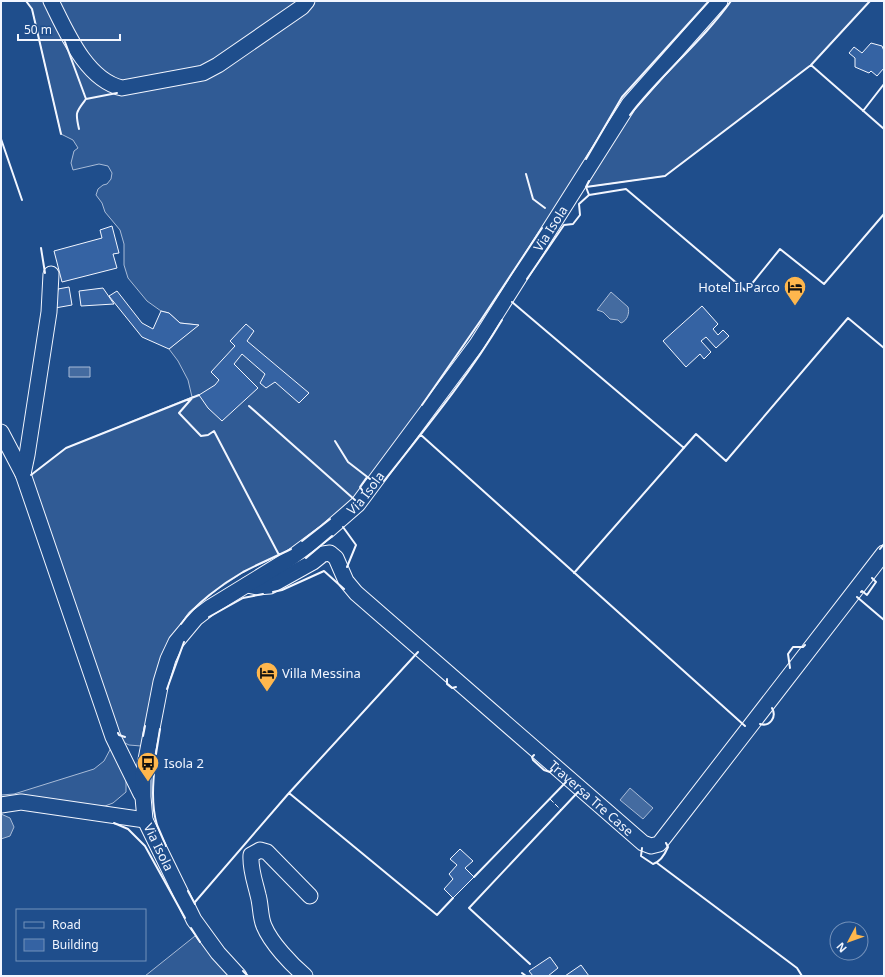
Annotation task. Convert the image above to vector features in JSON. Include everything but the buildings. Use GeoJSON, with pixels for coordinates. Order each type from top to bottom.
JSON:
{"type":"FeatureCollection","features":[{"type":"Feature","properties":{"kind":"street"},"geometry":{"type":"LineString","coordinates":[[51,1],[79,53],[91,69],[112,86],[122,88],[203,72],[218,65],[302,7],[308,1]]}},
{"type":"Feature","properties":{"kind":"street","name":"Via Isola"},"geometry":{"type":"LineString","coordinates":[[239,976],[218,953],[194,920],[145,820],[143,775],[161,682],[168,659],[176,642],[196,618],[209,608],[292,557],[327,531],[358,504],[477,344],[629,104],[720,1]]}},
{"type":"Feature","properties":{"kind":"street"},"geometry":{"type":"LineString","coordinates":[[23,474],[50,312],[51,274]]}},
{"type":"Feature","properties":{"kind":"street"},"geometry":{"type":"LineString","coordinates":[[1,432],[23,474],[113,737],[143,797]]}},
{"type":"Feature","properties":{"kind":"street","name":"Traversa Tre Case"},"geometry":{"type":"LineString","coordinates":[[247,585],[257,587],[270,586],[313,562],[323,554],[330,553],[336,558],[346,581],[356,593],[643,843],[651,846],[659,844],[884,553]]}},
{"type":"Feature","properties":{"kind":"street"},"geometry":{"type":"LineString","coordinates":[[1,804],[21,802],[145,820]]}},
{"type":"Feature","properties":{"kind":"street"},"geometry":{"type":"LineString","coordinates":[[305,976],[293,966],[263,925],[259,898],[250,866],[251,855],[260,850],[267,852],[310,896]]}},
{"type":"Feature","properties":{"kind":"shaded area"},"geometry":{"type":"Polygon","coordinates":[[[26,1],[48,1],[99,84],[199,78],[313,1],[709,1],[622,97],[569,187],[481,320],[371,480],[355,500],[291,549],[242,573],[218,589],[189,612],[169,641],[156,681],[141,746],[129,745],[121,741],[31,475],[66,448],[192,397],[188,380],[178,361],[169,349],[198,325],[180,323],[169,313],[161,311],[147,301],[128,278],[124,265],[124,244],[120,230],[105,212],[102,203],[96,195],[98,189],[107,184],[111,179],[112,173],[108,166],[99,164],[73,170],[71,163],[74,151],[78,148],[73,140],[61,134],[32,9],[26,1]]]}},
{"type":"Feature","properties":{"kind":"shaded area"},"geometry":{"type":"Polygon","coordinates":[[[57,1],[301,1],[204,67],[120,81],[99,68],[82,46],[57,1]]]}},
{"type":"Feature","properties":{"kind":"shaded area"},"geometry":{"type":"Polygon","coordinates":[[[731,1],[870,1],[811,65],[665,176],[586,187],[635,108],[707,31],[731,1]]]}},
{"type":"Feature","properties":{"kind":"shaded area"},"geometry":{"type":"Polygon","coordinates":[[[611,292],[628,307],[628,316],[621,323],[618,320],[610,319],[603,312],[597,310],[611,292]]]}},
{"type":"Feature","properties":{"kind":"shaded area"},"geometry":{"type":"Polygon","coordinates":[[[69,367],[90,367],[90,377],[69,377],[69,367]]]}},
{"type":"Feature","properties":{"kind":"shaded area"},"geometry":{"type":"Polygon","coordinates":[[[112,746],[123,770],[126,781],[126,792],[113,803],[105,806],[93,806],[1,801],[1,795],[14,794],[94,769],[104,761],[112,746]]]}},
{"type":"Feature","properties":{"kind":"shaded area"},"geometry":{"type":"Polygon","coordinates":[[[630,788],[653,808],[643,819],[620,800],[630,788]]]}},
{"type":"Feature","properties":{"kind":"shaded area"},"geometry":{"type":"Polygon","coordinates":[[[1,814],[10,818],[14,827],[10,836],[1,839],[1,814]]]}},
{"type":"Feature","properties":{"kind":"shaded area"},"geometry":{"type":"Polygon","coordinates":[[[195,936],[230,976],[145,976],[195,936]]]}},
{"type":"Feature","properties":{"kind":"fence"},"geometry":{"type":"LineString","coordinates":[[550,799],[561,810]]}},
{"type":"Feature","properties":{"kind":"wall"},"geometry":{"type":"LineString","coordinates":[[26,1],[32,9],[61,134]]}},
{"type":"Feature","properties":{"kind":"wall"},"geometry":{"type":"LineString","coordinates":[[586,159],[622,97],[709,1]]}},
{"type":"Feature","properties":{"kind":"wall"},"geometry":{"type":"LineString","coordinates":[[630,115],[642,100],[720,16],[731,1]]}},
{"type":"Feature","properties":{"kind":"wall"},"geometry":{"type":"LineString","coordinates":[[586,187],[665,176],[811,65],[870,1]]}},
{"type":"Feature","properties":{"kind":"wall"},"geometry":{"type":"LineString","coordinates":[[65,42],[86,99],[117,93]]}},
{"type":"Feature","properties":{"kind":"wall"},"geometry":{"type":"LineString","coordinates":[[811,65],[884,129]]}},
{"type":"Feature","properties":{"kind":"wall"},"geometry":{"type":"LineString","coordinates":[[863,111],[884,84]]}},
{"type":"Feature","properties":{"kind":"wall"},"geometry":{"type":"LineString","coordinates":[[79,129],[77,112],[86,99]]}},
{"type":"Feature","properties":{"kind":"wall"},"geometry":{"type":"LineString","coordinates":[[1,139],[22,200]]}},
{"type":"Feature","properties":{"kind":"wall"},"geometry":{"type":"LineString","coordinates":[[526,174],[533,199],[545,208]]}},
{"type":"Feature","properties":{"kind":"wall"},"geometry":{"type":"LineString","coordinates":[[527,279],[564,225],[573,224],[580,215],[579,204],[589,195],[586,187],[589,181]]}},
{"type":"Feature","properties":{"kind":"wall"},"geometry":{"type":"LineString","coordinates":[[589,195],[626,189],[746,291],[780,249],[824,284],[884,214]]}},
{"type":"Feature","properties":{"kind":"wall"},"geometry":{"type":"LineString","coordinates":[[422,405],[542,228]]}},
{"type":"Feature","properties":{"kind":"wall"},"geometry":{"type":"LineString","coordinates":[[41,248],[45,273]]}},
{"type":"Feature","properties":{"kind":"wall"},"geometry":{"type":"LineString","coordinates":[[512,302],[684,448]]}},
{"type":"Feature","properties":{"kind":"wall"},"geometry":{"type":"LineString","coordinates":[[574,573],[696,434],[726,461],[848,318],[884,348]]}},
{"type":"Feature","properties":{"kind":"wall"},"geometry":{"type":"LineString","coordinates":[[384,481],[461,382],[502,320]]}},
{"type":"Feature","properties":{"kind":"wall"},"geometry":{"type":"LineString","coordinates":[[31,475],[66,448],[199,395]]}},
{"type":"Feature","properties":{"kind":"wall"},"geometry":{"type":"LineString","coordinates":[[193,397],[179,413],[201,436],[208,435],[214,431],[279,555]]}},
{"type":"Feature","properties":{"kind":"wall"},"geometry":{"type":"LineString","coordinates":[[249,406],[355,500]]}},
{"type":"Feature","properties":{"kind":"wall"},"geometry":{"type":"LineString","coordinates":[[421,435],[745,726]]}},
{"type":"Feature","properties":{"kind":"wall"},"geometry":{"type":"LineString","coordinates":[[335,441],[348,462],[370,479]]}},
{"type":"Feature","properties":{"kind":"wall"},"geometry":{"type":"LineString","coordinates":[[362,490],[360,487],[367,477]]}},
{"type":"Feature","properties":{"kind":"wall"},"geometry":{"type":"LineString","coordinates":[[302,541],[330,519]]}},
{"type":"Feature","properties":{"kind":"wall"},"geometry":{"type":"LineString","coordinates":[[343,527],[356,545],[347,567]]}},
{"type":"Feature","properties":{"kind":"wall"},"geometry":{"type":"LineString","coordinates":[[306,558],[332,536]]}},
{"type":"Feature","properties":{"kind":"wall"},"geometry":{"type":"LineString","coordinates":[[880,549],[884,544]]}},
{"type":"Feature","properties":{"kind":"wall"},"geometry":{"type":"LineString","coordinates":[[181,624],[201,602],[226,582],[243,572],[291,549]]}},
{"type":"Feature","properties":{"kind":"wall"},"geometry":{"type":"LineString","coordinates":[[273,592],[282,590],[324,571],[344,589]]}},
{"type":"Feature","properties":{"kind":"wall"},"geometry":{"type":"LineString","coordinates":[[861,592],[862,591],[867,595],[876,582],[872,578]]}},
{"type":"Feature","properties":{"kind":"wall"},"geometry":{"type":"LineString","coordinates":[[209,617],[243,598],[263,594]]}},
{"type":"Feature","properties":{"kind":"wall"},"geometry":{"type":"LineString","coordinates":[[857,597],[884,620]]}},
{"type":"Feature","properties":{"kind":"wall"},"geometry":{"type":"LineString","coordinates":[[167,689],[184,642]]}},
{"type":"Feature","properties":{"kind":"wall"},"geometry":{"type":"LineString","coordinates":[[790,668],[788,654],[793,647],[803,647],[805,645]]}},
{"type":"Feature","properties":{"kind":"wall"},"geometry":{"type":"LineString","coordinates":[[195,902],[289,793],[418,652]]}},
{"type":"Feature","properties":{"kind":"wall"},"geometry":{"type":"LineString","coordinates":[[447,679],[447,684],[452,688],[456,687]]}},
{"type":"Feature","properties":{"kind":"wall"},"geometry":{"type":"LineString","coordinates":[[760,724],[764,725],[770,723],[774,715],[772,708]]}},
{"type":"Feature","properties":{"kind":"wall"},"geometry":{"type":"LineString","coordinates":[[143,736],[145,726]]}},
{"type":"Feature","properties":{"kind":"wall"},"geometry":{"type":"LineString","coordinates":[[156,754],[160,729]]}},
{"type":"Feature","properties":{"kind":"wall"},"geometry":{"type":"LineString","coordinates":[[118,733],[119,735],[125,737]]}},
{"type":"Feature","properties":{"kind":"wall"},"geometry":{"type":"LineString","coordinates":[[534,755],[532,757],[533,760],[544,770],[550,772],[552,770]]}},
{"type":"Feature","properties":{"kind":"wall"},"geometry":{"type":"LineString","coordinates":[[155,762],[153,785],[154,810],[157,825],[166,846]]}},
{"type":"Feature","properties":{"kind":"wall"},"geometry":{"type":"LineString","coordinates":[[474,877],[566,782]]}},
{"type":"Feature","properties":{"kind":"wall"},"geometry":{"type":"LineString","coordinates":[[530,964],[469,908],[578,792]]}},
{"type":"Feature","properties":{"kind":"wall"},"geometry":{"type":"LineString","coordinates":[[289,793],[437,915],[453,898]]}},
{"type":"Feature","properties":{"kind":"wall"},"geometry":{"type":"LineString","coordinates":[[114,823],[128,829],[145,846],[185,918]]}},
{"type":"Feature","properties":{"kind":"wall"},"geometry":{"type":"LineString","coordinates":[[642,848],[641,856],[653,864],[660,860],[664,855],[668,847],[666,843]]}},
{"type":"Feature","properties":{"kind":"wall"},"geometry":{"type":"LineString","coordinates":[[657,863],[797,968],[802,976]]}},
{"type":"Feature","properties":{"kind":"wall"},"geometry":{"type":"LineString","coordinates":[[188,891],[195,904]]}},
{"type":"Feature","properties":{"kind":"wall"},"geometry":{"type":"LineString","coordinates":[[191,928],[200,942]]}},
{"type":"Feature","properties":{"kind":"wall"},"geometry":{"type":"LineString","coordinates":[[243,971],[248,976]]}},
{"type":"Feature","properties":{"kind":"wall"},"geometry":{"type":"LineString","coordinates":[[522,973],[526,976]]}},
{"type":"Feature","properties":{"kind":"place","name":"Hotel Il Parco"},"geometry":{"type":"Point","coordinates":[795,306]}},
{"type":"Feature","properties":{"kind":"place","name":"Villa Messina"},"geometry":{"type":"Point","coordinates":[267,692]}},
{"type":"Feature","properties":{"kind":"place","name":"Isola 2"},"geometry":{"type":"Point","coordinates":[148,782]}}]}
